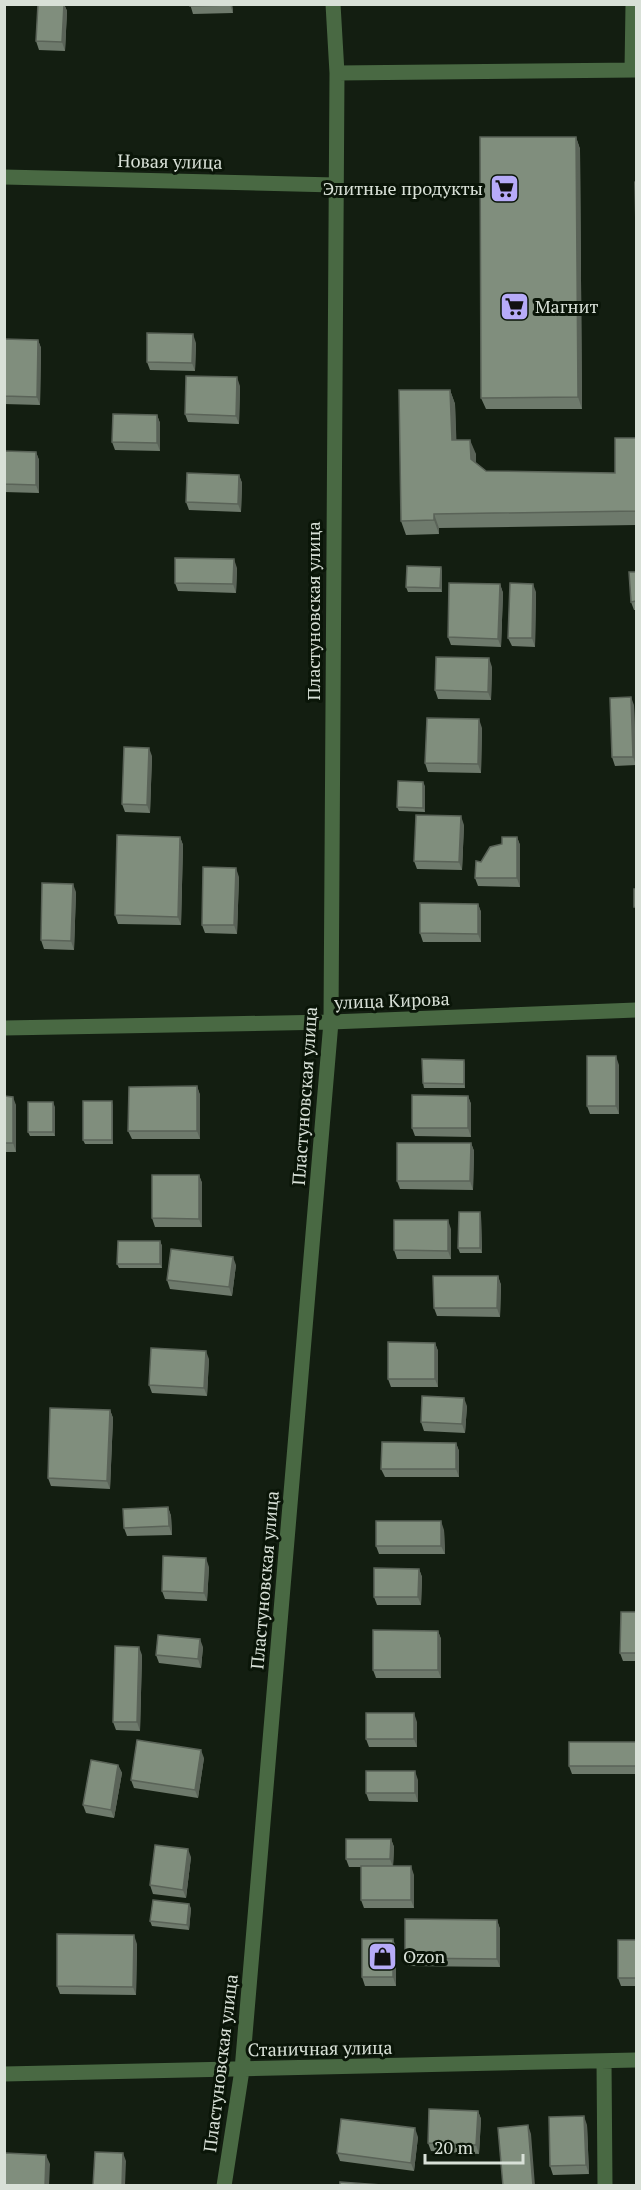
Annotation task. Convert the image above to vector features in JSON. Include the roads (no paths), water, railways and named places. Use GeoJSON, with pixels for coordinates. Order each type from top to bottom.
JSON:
{"type":"FeatureCollection","features":[{"type":"Feature","properties":{"kind":"street","name":"Пластуновская улица"},"geometry":{"type":"LineString","coordinates":[[224,2186],[242,2070],[331,1022],[336,73],[333,4]]}},
{"type":"Feature","properties":{"kind":"street"},"geometry":{"type":"LineString","coordinates":[[336,73],[634,70],[633,4]]}},
{"type":"Feature","properties":{"kind":"street","name":"Новая улица"},"geometry":{"type":"LineString","coordinates":[[4,177],[334,185]]}},
{"type":"Feature","properties":{"kind":"street","name":"улица Кирова"},"geometry":{"type":"LineString","coordinates":[[4,1028],[331,1022],[636,1010]]}},
{"type":"Feature","properties":{"kind":"street","name":"Станичная улица"},"geometry":{"type":"LineString","coordinates":[[4,2074],[636,2060]]}},
{"type":"Feature","properties":{"kind":"street"},"geometry":{"type":"LineString","coordinates":[[604,2061],[605,2186]]}},
{"type":"Feature","properties":{"kind":"place","name":"Элитные продукты"},"geometry":{"type":"Point","coordinates":[504,188]}},
{"type":"Feature","properties":{"kind":"place","name":"Магнит"},"geometry":{"type":"Point","coordinates":[514,306]}},
{"type":"Feature","properties":{"kind":"place","name":"Ozon"},"geometry":{"type":"Point","coordinates":[382,1956]}}]}
